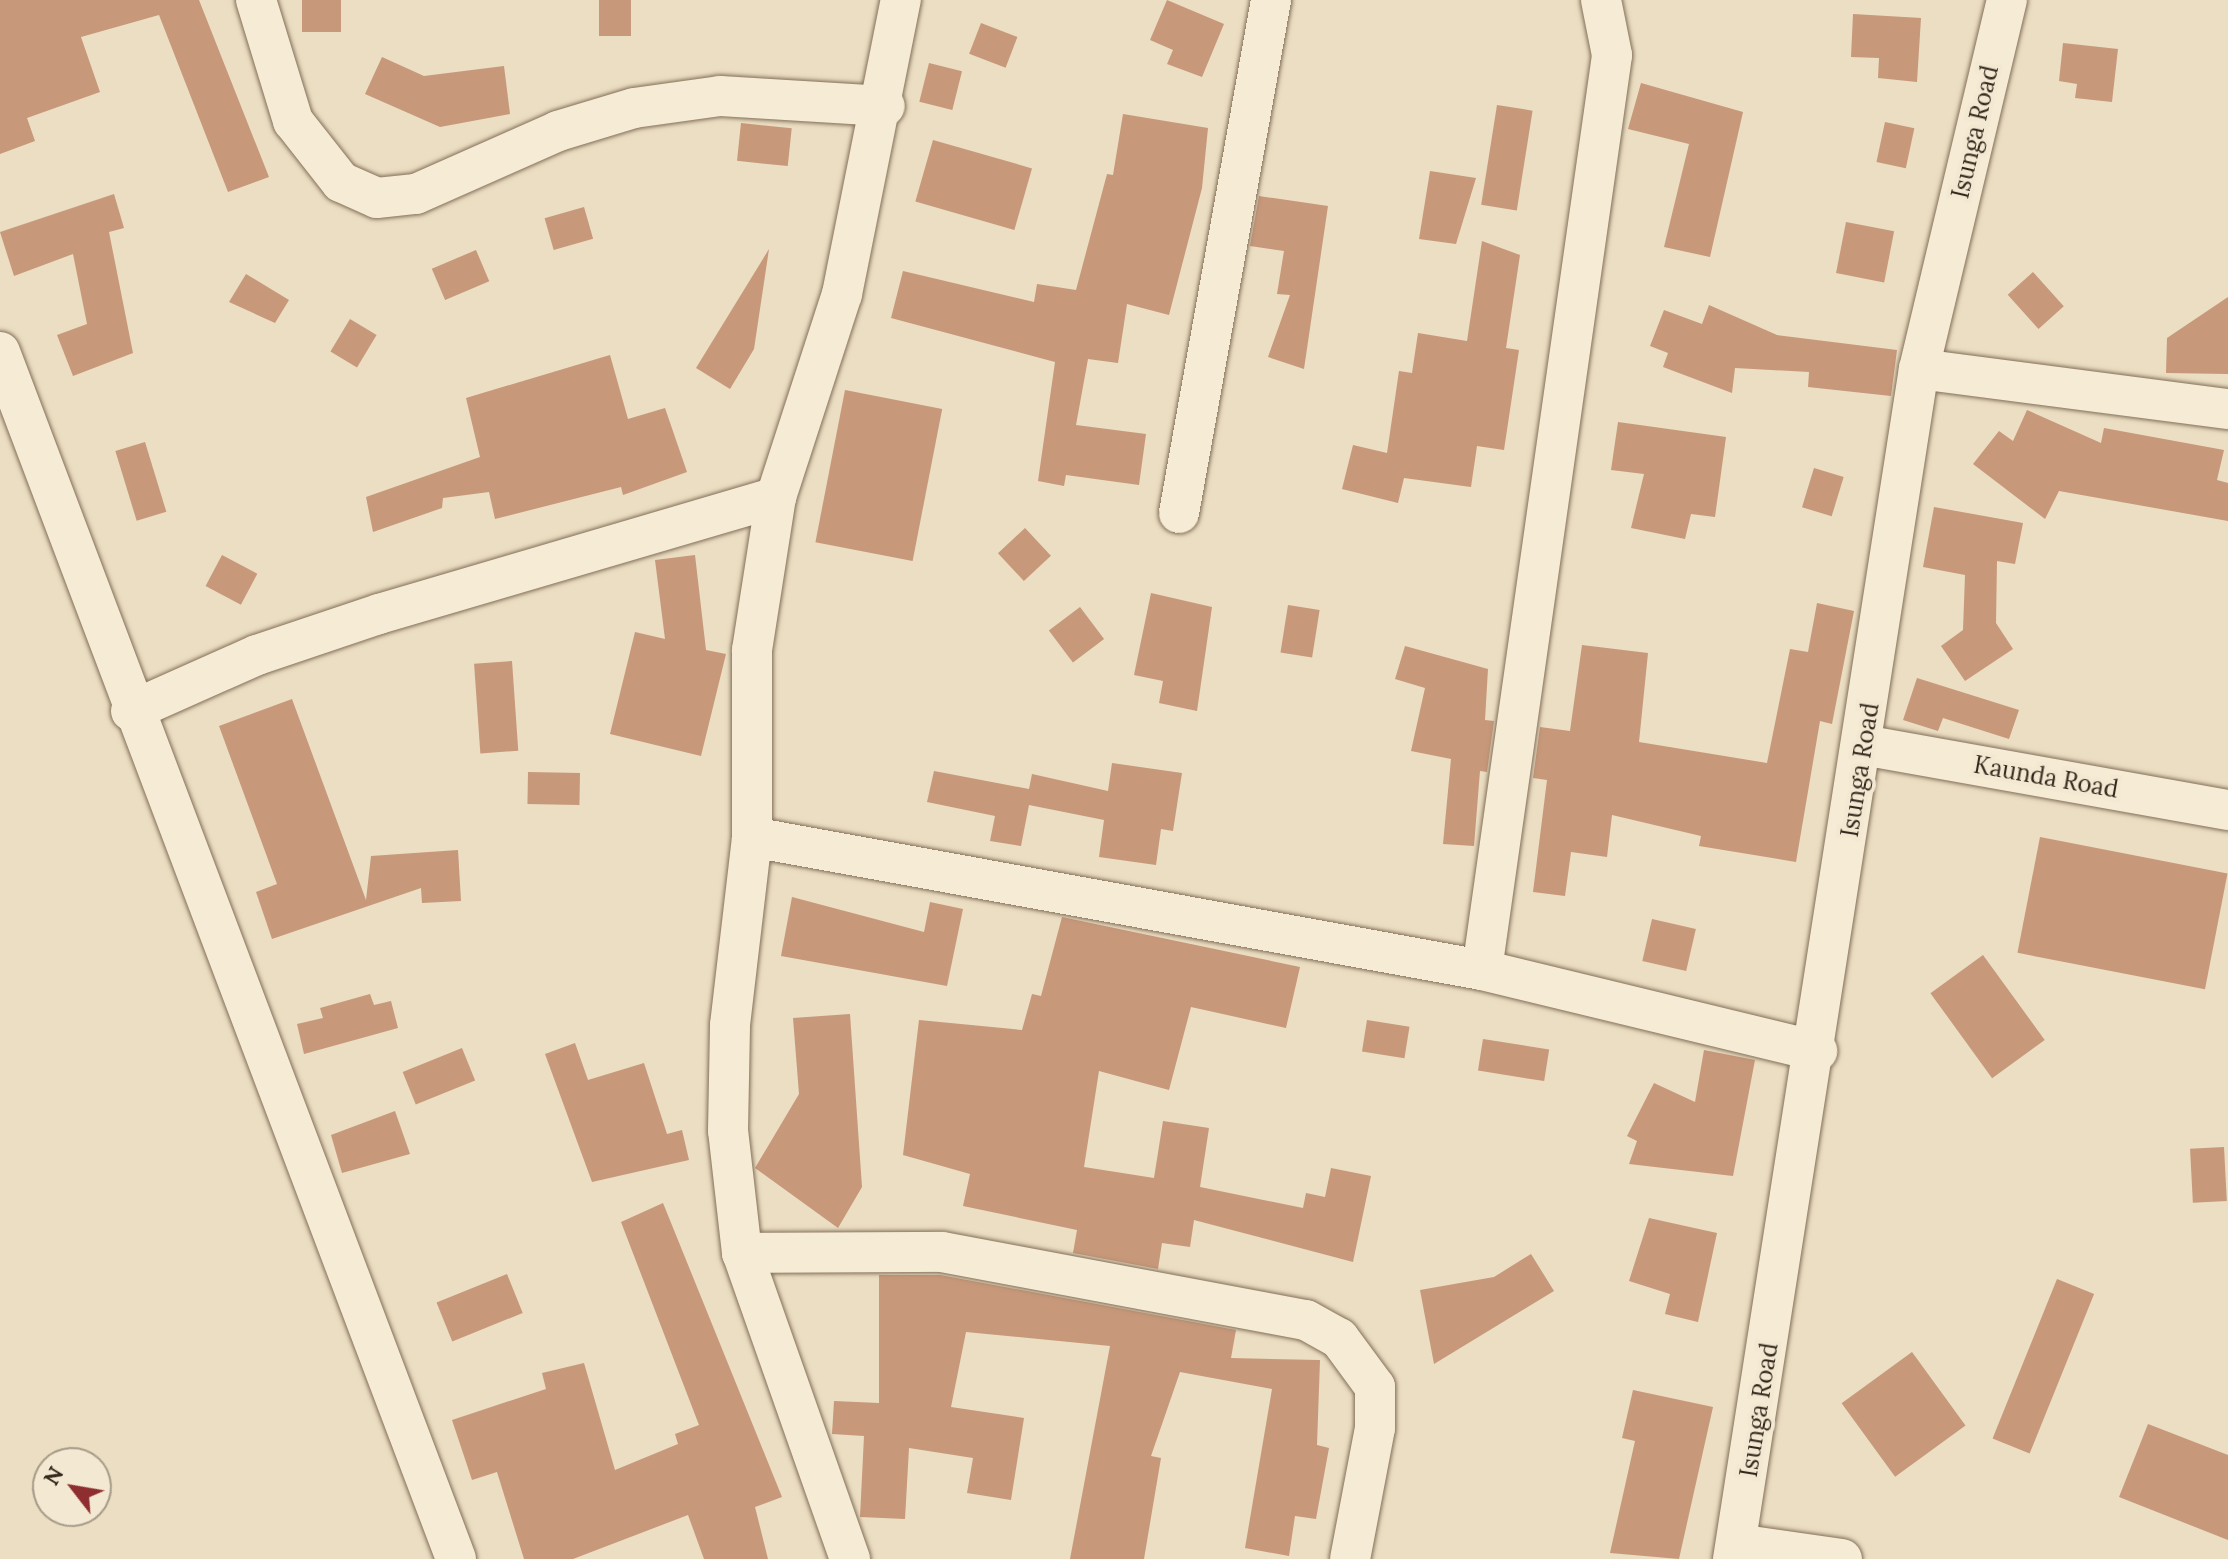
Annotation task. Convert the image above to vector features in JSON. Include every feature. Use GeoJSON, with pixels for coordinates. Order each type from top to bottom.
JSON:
{"type":"FeatureCollection","features":[{"type":"Feature","properties":{"kind":"street"},"geometry":{"type":"LineString","coordinates":[[256,0],[293,121],[341,182],[377,198],[416,194],[558,131],[634,108],[720,96],[885,106]]}},
{"type":"Feature","properties":{"kind":"street"},"geometry":{"type":"LineString","coordinates":[[850,1559],[742,1253],[728,1131],[730,1025],[752,837],[752,650],[776,497],[842,294],[885,106],[901,0]]}},
{"type":"Feature","properties":{"kind":"street"},"geometry":{"type":"LineString","coordinates":[[1179,513],[1271,0]]}},
{"type":"Feature","properties":{"kind":"street"},"geometry":{"type":"LineString","coordinates":[[1482,970],[1612,55],[1601,0]]}},
{"type":"Feature","properties":{"kind":"street","name":"Isunga Road"},"geometry":{"type":"LineString","coordinates":[[1735,1552],[1817,1051],[1919,369],[2007,0]]}},
{"type":"Feature","properties":{"kind":"street"},"geometry":{"type":"LineString","coordinates":[[0,352],[131,711],[456,1559]]}},
{"type":"Feature","properties":{"kind":"street"},"geometry":{"type":"LineString","coordinates":[[1919,369],[2228,409]]}},
{"type":"Feature","properties":{"kind":"street"},"geometry":{"type":"LineString","coordinates":[[131,711],[257,655],[379,614],[776,497]]}},
{"type":"Feature","properties":{"kind":"street","name":"Kaunda Road"},"geometry":{"type":"LineString","coordinates":[[1863,745],[2228,810]]}},
{"type":"Feature","properties":{"kind":"street"},"geometry":{"type":"LineString","coordinates":[[752,837],[1482,970],[1817,1051]]}},
{"type":"Feature","properties":{"kind":"street"},"geometry":{"type":"LineString","coordinates":[[742,1253],[942,1252],[1306,1320],[1339,1338],[1375,1387],[1375,1428],[1350,1559]]}},
{"type":"Feature","properties":{"kind":"street"},"geometry":{"type":"LineString","coordinates":[[1735,1552],[1842,1559]]}},
{"type":"Feature","properties":{"kind":"building"},"geometry":{"type":"Polygon","coordinates":[[[0,0],[199,0],[269,177],[228,192],[159,15],[81,37],[100,92],[27,118],[35,141],[0,154],[0,0]]]}},
{"type":"Feature","properties":{"kind":"building"},"geometry":{"type":"Polygon","coordinates":[[[302,0],[341,0],[341,32],[302,32],[302,0]]]}},
{"type":"Feature","properties":{"kind":"building"},"geometry":{"type":"Polygon","coordinates":[[[599,0],[631,0],[631,36],[599,36],[599,0]]]}},
{"type":"Feature","properties":{"kind":"building"},"geometry":{"type":"Polygon","coordinates":[[[1167,0],[1224,24],[1202,77],[1167,64],[1173,50],[1150,40],[1167,0]]]}},
{"type":"Feature","properties":{"kind":"building"},"geometry":{"type":"Polygon","coordinates":[[[1853,14],[1921,18],[1917,82],[1878,78],[1879,58],[1851,57],[1853,14]]]}},
{"type":"Feature","properties":{"kind":"building"},"geometry":{"type":"Polygon","coordinates":[[[981,23],[1017,37],[1006,68],[969,54],[981,23]]]}},
{"type":"Feature","properties":{"kind":"building"},"geometry":{"type":"Polygon","coordinates":[[[2063,43],[2118,49],[2112,102],[2075,98],[2077,84],[2059,81],[2063,43]]]}},
{"type":"Feature","properties":{"kind":"building"},"geometry":{"type":"Polygon","coordinates":[[[382,57],[424,76],[504,66],[510,114],[440,127],[365,94],[382,57]]]}},
{"type":"Feature","properties":{"kind":"building"},"geometry":{"type":"Polygon","coordinates":[[[929,63],[962,71],[952,110],[919,102],[929,63]]]}},
{"type":"Feature","properties":{"kind":"building"},"geometry":{"type":"Polygon","coordinates":[[[1641,83],[1743,112],[1710,257],[1664,247],[1689,144],[1628,129],[1641,83]]]}},
{"type":"Feature","properties":{"kind":"building"},"geometry":{"type":"Polygon","coordinates":[[[1497,105],[1533,111],[1517,210],[1481,205],[1497,105]]]}},
{"type":"Feature","properties":{"kind":"building"},"geometry":{"type":"Polygon","coordinates":[[[1123,114],[1208,128],[1202,188],[1169,315],[1127,304],[1118,363],[1088,359],[1076,425],[1146,434],[1139,485],[1066,475],[1064,486],[1038,481],[1055,362],[891,318],[903,271],[1034,302],[1037,284],[1076,290],[1107,174],[1113,175],[1123,114]]]}},
{"type":"Feature","properties":{"kind":"building"},"geometry":{"type":"Polygon","coordinates":[[[1885,122],[1914,128],[1906,168],[1876,162],[1885,122]]]}},
{"type":"Feature","properties":{"kind":"building"},"geometry":{"type":"Polygon","coordinates":[[[741,123],[792,128],[788,166],[737,161],[741,123]]]}},
{"type":"Feature","properties":{"kind":"building"},"geometry":{"type":"Polygon","coordinates":[[[933,140],[1032,168],[1014,230],[915,202],[933,140]]]}},
{"type":"Feature","properties":{"kind":"building"},"geometry":{"type":"Polygon","coordinates":[[[1430,171],[1476,178],[1456,244],[1419,239],[1430,171]]]}},
{"type":"Feature","properties":{"kind":"building"},"geometry":{"type":"Polygon","coordinates":[[[114,194],[124,228],[109,232],[133,353],[73,376],[57,335],[87,324],[73,254],[14,276],[0,232],[114,194]]]}},
{"type":"Feature","properties":{"kind":"building"},"geometry":{"type":"Polygon","coordinates":[[[1259,196],[1328,206],[1304,369],[1268,357],[1290,295],[1277,294],[1284,251],[1250,246],[1259,196]]]}},
{"type":"Feature","properties":{"kind":"building"},"geometry":{"type":"Polygon","coordinates":[[[584,207],[593,239],[554,250],[545,218],[584,207]]]}},
{"type":"Feature","properties":{"kind":"building"},"geometry":{"type":"Polygon","coordinates":[[[1846,222],[1894,231],[1884,282],[1836,273],[1846,222]]]}},
{"type":"Feature","properties":{"kind":"building"},"geometry":{"type":"Polygon","coordinates":[[[1482,241],[1520,255],[1506,348],[1519,350],[1504,450],[1477,446],[1471,487],[1404,478],[1398,503],[1342,489],[1353,445],[1387,453],[1399,371],[1412,373],[1418,333],[1467,341],[1482,241]]]}},
{"type":"Feature","properties":{"kind":"building"},"geometry":{"type":"Polygon","coordinates":[[[769,249],[754,349],[730,389],[696,368],[769,249]]]}},
{"type":"Feature","properties":{"kind":"building"},"geometry":{"type":"Polygon","coordinates":[[[476,250],[489,281],[445,300],[432,269],[476,250]]]}},
{"type":"Feature","properties":{"kind":"building"},"geometry":{"type":"Polygon","coordinates":[[[2033,272],[2064,306],[2039,329],[2008,295],[2033,272]]]}},
{"type":"Feature","properties":{"kind":"building"},"geometry":{"type":"Polygon","coordinates":[[[246,274],[289,300],[275,323],[229,302],[246,274]]]}},
{"type":"Feature","properties":{"kind":"building"},"geometry":{"type":"Polygon","coordinates":[[[2228,297],[2228,374],[2166,373],[2167,338],[2228,297]]]}},
{"type":"Feature","properties":{"kind":"building"},"geometry":{"type":"Polygon","coordinates":[[[1709,305],[1777,335],[1897,350],[1891,396],[1808,387],[1809,372],[1735,368],[1732,393],[1663,367],[1668,353],[1650,346],[1664,310],[1702,324],[1709,305]]]}},
{"type":"Feature","properties":{"kind":"building"},"geometry":{"type":"Polygon","coordinates":[[[350,319],[377,335],[357,368],[330,352],[350,319]]]}},
{"type":"Feature","properties":{"kind":"building"},"geometry":{"type":"Polygon","coordinates":[[[610,355],[628,419],[665,408],[687,472],[623,495],[621,487],[495,519],[489,492],[443,498],[442,508],[373,532],[366,497],[480,457],[466,398],[610,355]]]}},
{"type":"Feature","properties":{"kind":"building"},"geometry":{"type":"Polygon","coordinates":[[[845,390],[942,409],[913,561],[815,542],[845,390]]]}},
{"type":"Feature","properties":{"kind":"building"},"geometry":{"type":"Polygon","coordinates":[[[2027,410],[2101,443],[2104,428],[2224,450],[2217,480],[2228,483],[2228,521],[2059,491],[2045,519],[1973,464],[1999,431],[2013,441],[2027,410]]]}},
{"type":"Feature","properties":{"kind":"building"},"geometry":{"type":"Polygon","coordinates":[[[1618,422],[1726,437],[1715,517],[1691,514],[1685,539],[1631,528],[1644,474],[1611,470],[1618,422]]]}},
{"type":"Feature","properties":{"kind":"building"},"geometry":{"type":"Polygon","coordinates":[[[145,442],[166,512],[137,521],[115,451],[145,442]]]}},
{"type":"Feature","properties":{"kind":"building"},"geometry":{"type":"Polygon","coordinates":[[[1814,468],[1844,477],[1832,516],[1802,507],[1814,468]]]}},
{"type":"Feature","properties":{"kind":"building"},"geometry":{"type":"Polygon","coordinates":[[[1934,507],[2023,523],[2015,564],[1997,561],[1996,623],[2013,649],[1965,681],[1941,646],[1963,630],[1965,575],[1923,567],[1934,507]]]}},
{"type":"Feature","properties":{"kind":"building"},"geometry":{"type":"Polygon","coordinates":[[[1025,528],[1051,556],[1024,581],[998,553],[1025,528]]]}},
{"type":"Feature","properties":{"kind":"building"},"geometry":{"type":"Polygon","coordinates":[[[222,555],[257,574],[241,605],[206,586],[222,555]]]}},
{"type":"Feature","properties":{"kind":"building"},"geometry":{"type":"Polygon","coordinates":[[[695,555],[706,650],[726,654],[701,756],[610,734],[635,632],[665,639],[655,560],[695,555]]]}},
{"type":"Feature","properties":{"kind":"building"},"geometry":{"type":"Polygon","coordinates":[[[1151,593],[1212,607],[1197,711],[1159,703],[1163,681],[1134,675],[1151,593]]]}},
{"type":"Feature","properties":{"kind":"building"},"geometry":{"type":"Polygon","coordinates":[[[1817,603],[1854,611],[1832,724],[1820,721],[1796,862],[1699,846],[1701,836],[1612,815],[1607,857],[1571,852],[1565,896],[1533,892],[1547,780],[1533,778],[1540,727],[1570,731],[1582,645],[1648,653],[1639,742],[1767,763],[1790,649],[1808,652],[1817,603]]]}},
{"type":"Feature","properties":{"kind":"building"},"geometry":{"type":"Polygon","coordinates":[[[1288,605],[1320,610],[1312,657],[1280,652],[1288,605]]]}},
{"type":"Feature","properties":{"kind":"building"},"geometry":{"type":"Polygon","coordinates":[[[1080,607],[1104,639],[1073,662],[1049,630],[1080,607]]]}},
{"type":"Feature","properties":{"kind":"building"},"geometry":{"type":"Polygon","coordinates":[[[1405,646],[1488,669],[1485,720],[1494,721],[1487,772],[1480,771],[1474,846],[1443,844],[1451,759],[1411,751],[1425,688],[1395,679],[1405,646]]]}},
{"type":"Feature","properties":{"kind":"building"},"geometry":{"type":"Polygon","coordinates":[[[512,661],[518,751],[480,753],[474,664],[512,661]]]}},
{"type":"Feature","properties":{"kind":"building"},"geometry":{"type":"Polygon","coordinates":[[[1917,678],[2019,710],[2009,739],[1943,718],[1938,731],[1903,720],[1917,678]]]}},
{"type":"Feature","properties":{"kind":"building"},"geometry":{"type":"Polygon","coordinates":[[[292,699],[366,900],[371,856],[458,850],[461,901],[422,903],[421,888],[272,939],[256,892],[277,884],[219,726],[292,699]]]}},
{"type":"Feature","properties":{"kind":"building"},"geometry":{"type":"Polygon","coordinates":[[[1112,763],[1182,773],[1173,831],[1161,829],[1156,865],[1099,857],[1104,820],[1029,805],[1021,846],[990,841],[995,816],[927,802],[934,771],[1029,789],[1032,774],[1108,791],[1112,763]]]}},
{"type":"Feature","properties":{"kind":"building"},"geometry":{"type":"Polygon","coordinates":[[[528,772],[580,773],[579,805],[527,804],[528,772]]]}},
{"type":"Feature","properties":{"kind":"building"},"geometry":{"type":"Polygon","coordinates":[[[2040,837],[2227,873],[2205,989],[2017,953],[2040,837]]]}},
{"type":"Feature","properties":{"kind":"building"},"geometry":{"type":"Polygon","coordinates":[[[792,897],[924,932],[930,902],[963,909],[947,986],[781,956],[792,897]]]}},
{"type":"Feature","properties":{"kind":"building"},"geometry":{"type":"Polygon","coordinates":[[[1062,917],[1300,967],[1286,1028],[1191,1007],[1169,1090],[1099,1071],[1084,1167],[1154,1178],[1163,1121],[1209,1128],[1200,1187],[1303,1208],[1306,1193],[1325,1197],[1331,1168],[1371,1176],[1353,1262],[1194,1220],[1190,1247],[1162,1243],[1158,1269],[1073,1253],[1077,1230],[963,1206],[970,1174],[903,1155],[919,1020],[1022,1030],[1032,994],[1041,996],[1062,917]]]}},
{"type":"Feature","properties":{"kind":"building"},"geometry":{"type":"Polygon","coordinates":[[[1652,919],[1696,929],[1686,971],[1642,961],[1652,919]]]}},
{"type":"Feature","properties":{"kind":"building"},"geometry":{"type":"Polygon","coordinates":[[[1983,955],[2045,1040],[1992,1078],[1930,993],[1983,955]]]}},
{"type":"Feature","properties":{"kind":"building"},"geometry":{"type":"Polygon","coordinates":[[[370,994],[374,1005],[391,1001],[398,1028],[304,1054],[297,1024],[323,1018],[320,1008],[370,994]]]}},
{"type":"Feature","properties":{"kind":"building"},"geometry":{"type":"Polygon","coordinates":[[[850,1014],[862,1187],[838,1228],[755,1168],[799,1094],[793,1018],[850,1014]]]}},
{"type":"Feature","properties":{"kind":"building"},"geometry":{"type":"Polygon","coordinates":[[[1367,1020],[1409,1027],[1404,1058],[1362,1052],[1367,1020]]]}},
{"type":"Feature","properties":{"kind":"building"},"geometry":{"type":"Polygon","coordinates":[[[1483,1039],[1549,1049],[1544,1081],[1478,1071],[1483,1039]]]}},
{"type":"Feature","properties":{"kind":"building"},"geometry":{"type":"Polygon","coordinates":[[[575,1043],[588,1080],[644,1063],[667,1134],[682,1130],[689,1160],[592,1182],[545,1054],[575,1043]]]}},
{"type":"Feature","properties":{"kind":"building"},"geometry":{"type":"Polygon","coordinates":[[[462,1048],[475,1080],[416,1104],[403,1072],[462,1048]]]}},
{"type":"Feature","properties":{"kind":"building"},"geometry":{"type":"Polygon","coordinates":[[[1704,1050],[1755,1060],[1733,1176],[1629,1164],[1637,1141],[1627,1136],[1654,1083],[1695,1102],[1704,1050]]]}},
{"type":"Feature","properties":{"kind":"building"},"geometry":{"type":"Polygon","coordinates":[[[395,1111],[410,1154],[342,1173],[331,1135],[395,1111]]]}},
{"type":"Feature","properties":{"kind":"building"},"geometry":{"type":"Polygon","coordinates":[[[2224,1147],[2227,1201],[2193,1203],[2190,1149],[2224,1147]]]}},
{"type":"Feature","properties":{"kind":"building"},"geometry":{"type":"Polygon","coordinates":[[[663,1203],[782,1497],[755,1507],[768,1559],[704,1559],[688,1515],[573,1559],[524,1559],[497,1472],[472,1480],[452,1420],[546,1389],[542,1373],[584,1363],[615,1470],[678,1444],[675,1434],[699,1425],[621,1222],[663,1203]]]}},
{"type":"Feature","properties":{"kind":"building"},"geometry":{"type":"Polygon","coordinates":[[[1649,1218],[1717,1233],[1698,1322],[1665,1314],[1670,1294],[1629,1281],[1649,1218]]]}},
{"type":"Feature","properties":{"kind":"building"},"geometry":{"type":"Polygon","coordinates":[[[1531,1254],[1554,1291],[1434,1364],[1420,1290],[1494,1277],[1531,1254]]]}},
{"type":"Feature","properties":{"kind":"building"},"geometry":{"type":"Polygon","coordinates":[[[507,1274],[523,1313],[452,1341],[437,1302],[507,1274]]]}},
{"type":"Feature","properties":{"kind":"building"},"geometry":{"type":"Polygon","coordinates":[[[879,1275],[940,1275],[1236,1330],[1231,1358],[1320,1360],[1317,1445],[1329,1448],[1316,1519],[1295,1516],[1289,1556],[1245,1548],[1272,1389],[1180,1372],[1151,1456],[1161,1458],[1144,1559],[1070,1559],[1110,1346],[966,1332],[951,1407],[1024,1418],[1011,1500],[967,1493],[973,1458],[909,1448],[905,1519],[860,1517],[864,1436],[832,1434],[834,1401],[879,1403],[879,1275]]]}},
{"type":"Feature","properties":{"kind":"building"},"geometry":{"type":"Polygon","coordinates":[[[2057,1279],[2094,1294],[2030,1453],[1993,1438],[2057,1279]]]}},
{"type":"Feature","properties":{"kind":"building"},"geometry":{"type":"Polygon","coordinates":[[[1912,1352],[1965,1426],[1895,1477],[1842,1403],[1912,1352]]]}},
{"type":"Feature","properties":{"kind":"building"},"geometry":{"type":"Polygon","coordinates":[[[1633,1390],[1713,1407],[1679,1559],[1610,1553],[1635,1441],[1622,1438],[1633,1390]]]}},
{"type":"Feature","properties":{"kind":"building"},"geometry":{"type":"Polygon","coordinates":[[[2148,1424],[2228,1455],[2228,1540],[2119,1497],[2148,1424]]]}}]}
